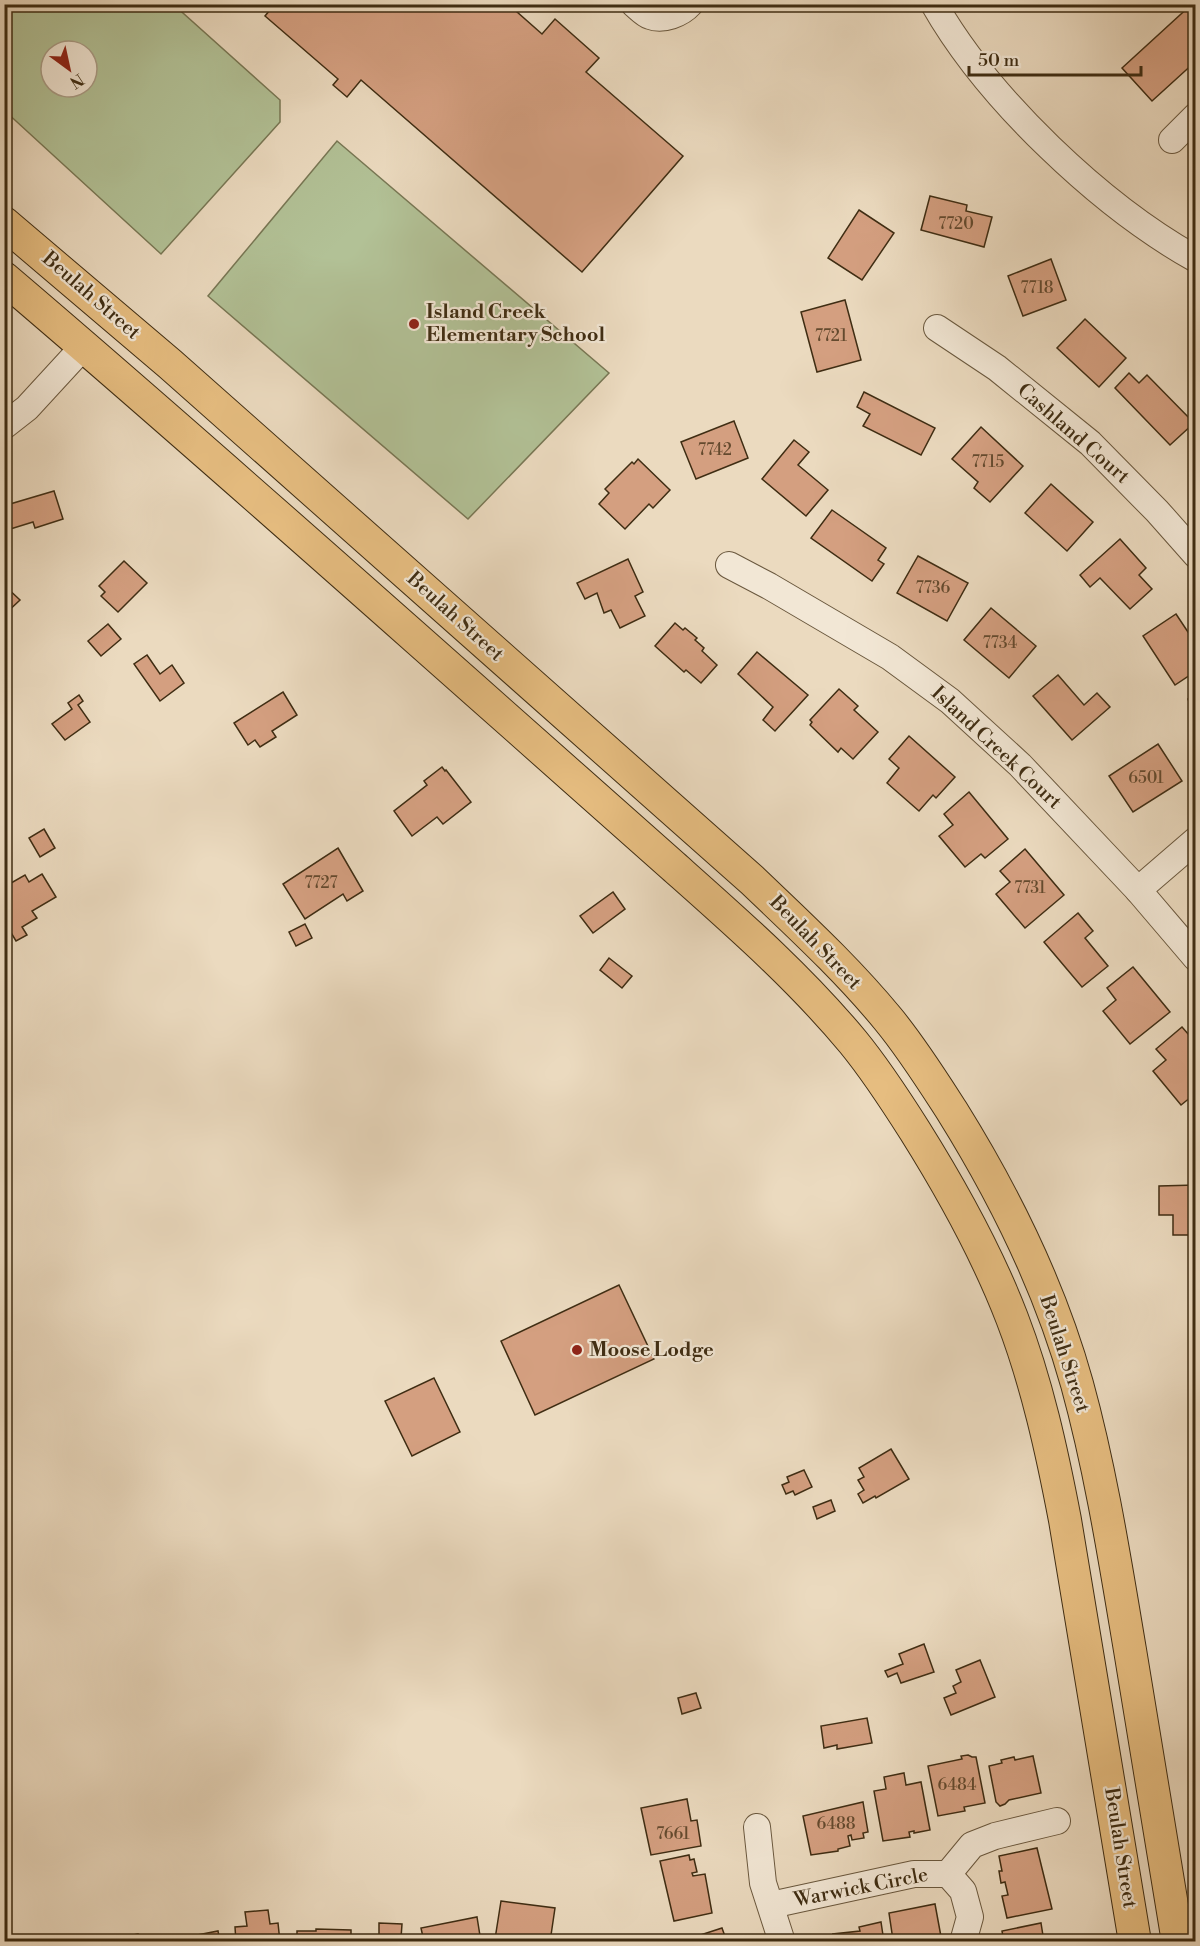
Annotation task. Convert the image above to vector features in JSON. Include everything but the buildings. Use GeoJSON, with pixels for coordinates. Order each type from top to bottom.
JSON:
{"type":"FeatureCollection","features":[{"type":"Feature","properties":{"kind":"main road","name":"Beulah Street"},"geometry":{"type":"LineString","coordinates":[[4,223],[112,315],[752,880],[827,952],[881,1011],[933,1081],[983,1160],[1018,1229],[1051,1307],[1076,1381],[1096,1458],[1114,1556],[1178,1941]]}},
{"type":"Feature","properties":{"kind":"main road","name":"Beulah Street"},"geometry":{"type":"LineString","coordinates":[[4,278],[512,723],[796,978],[855,1044],[898,1103],[944,1177],[981,1249],[1012,1318],[1037,1396],[1063,1510],[1135,1941]]}},
{"type":"Feature","properties":{"kind":"main road"},"geometry":{"type":"LineString","coordinates":[[84,346],[112,315]]}},
{"type":"Feature","properties":{"kind":"street"},"geometry":{"type":"LineString","coordinates":[[634,4],[649,16],[666,18],[686,9],[690,4]]}},
{"type":"Feature","properties":{"kind":"street"},"geometry":{"type":"LineString","coordinates":[[934,4],[944,22],[996,91],[1060,157],[1128,215],[1168,244],[1196,260]]}},
{"type":"Feature","properties":{"kind":"street"},"geometry":{"type":"LineString","coordinates":[[1172,140],[1196,116]]}},
{"type":"Feature","properties":{"kind":"street","name":"Cashland Court"},"geometry":{"type":"LineString","coordinates":[[937,328],[997,368],[1090,443],[1157,511],[1196,555]]}},
{"type":"Feature","properties":{"kind":"street"},"geometry":{"type":"LineString","coordinates":[[4,426],[27,408],[84,346]]}},
{"type":"Feature","properties":{"kind":"street","name":"Island Creek Court"},"geometry":{"type":"LineString","coordinates":[[729,565],[770,586],[890,657],[950,701],[1020,765],[1138,890],[1196,958]]}},
{"type":"Feature","properties":{"kind":"street"},"geometry":{"type":"LineString","coordinates":[[1138,890],[1196,840]]}},
{"type":"Feature","properties":{"kind":"street"},"geometry":{"type":"LineString","coordinates":[[948,1874],[972,1845],[996,1836],[1057,1821]]}},
{"type":"Feature","properties":{"kind":"street"},"geometry":{"type":"LineString","coordinates":[[757,1827],[763,1883],[782,1941]]}},
{"type":"Feature","properties":{"kind":"street","name":"Warwick Circle"},"geometry":{"type":"LineString","coordinates":[[771,1905],[914,1874],[948,1874],[963,1891],[970,1917],[963,1941]]}},
{"type":"Feature","properties":{"kind":"green space"},"geometry":{"type":"Polygon","coordinates":[[[4,5],[174,5],[280,100],[280,122],[161,254],[5,111],[4,5]]]}},
{"type":"Feature","properties":{"kind":"green space"},"geometry":{"type":"Polygon","coordinates":[[[337,141],[609,373],[468,519],[208,296],[337,141]]]}},
{"type":"Feature","properties":{"kind":"place","name":"Island Creek Elementary School"},"geometry":{"type":"Point","coordinates":[414,324]}},
{"type":"Feature","properties":{"kind":"place","name":"Moose Lodge"},"geometry":{"type":"Point","coordinates":[577,1350]}}]}
